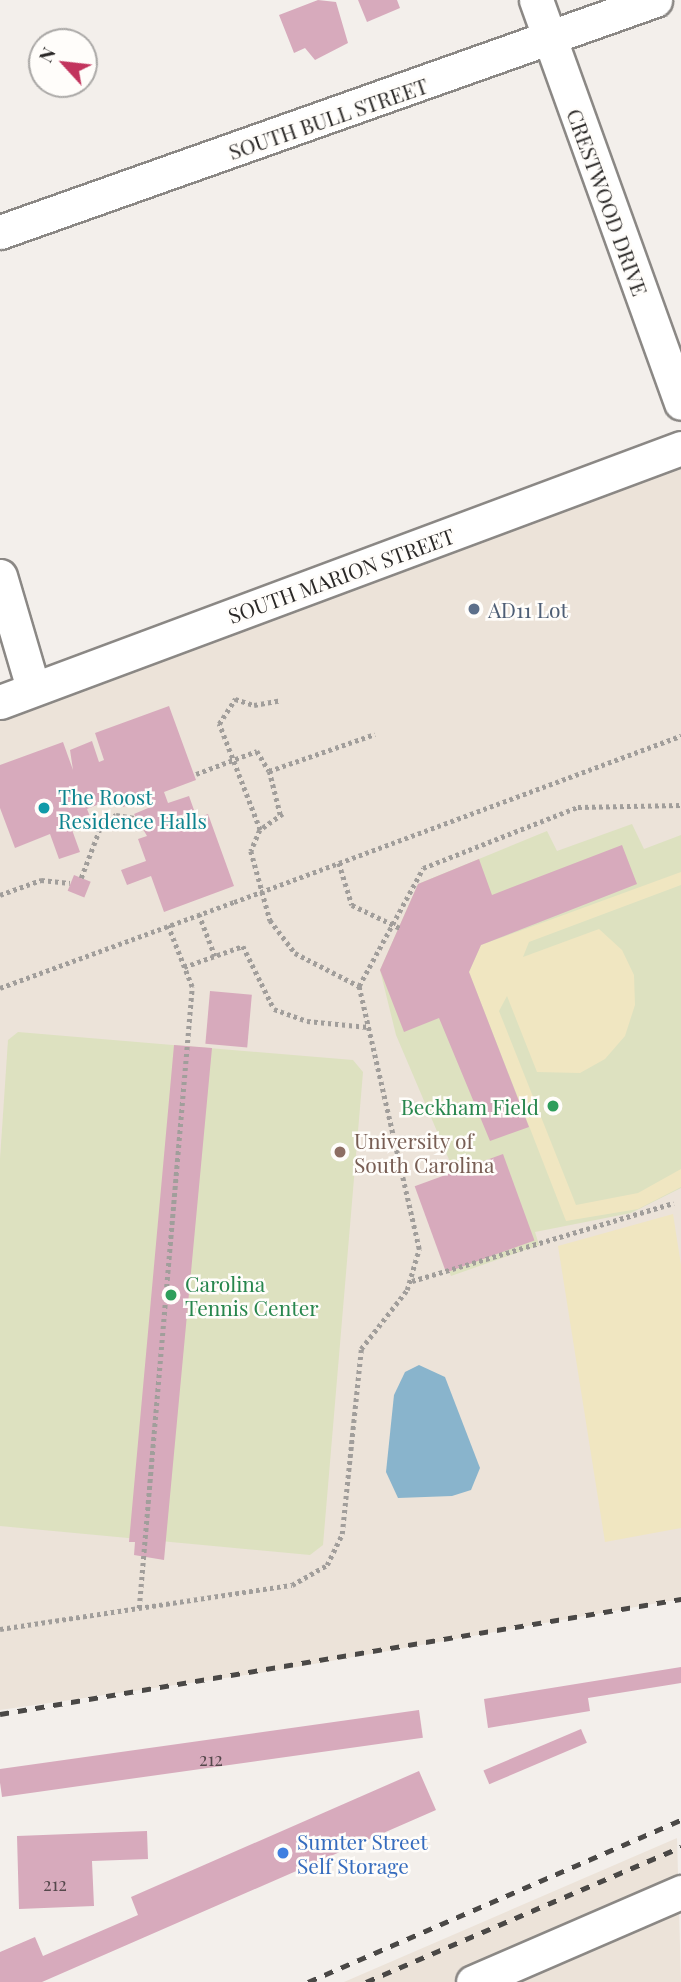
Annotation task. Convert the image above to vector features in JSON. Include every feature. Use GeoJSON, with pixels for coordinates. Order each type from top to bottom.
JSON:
{"type":"FeatureCollection","features":[{"type":"Feature","properties":{"kind":"street","name":"CRESTWOOD DRIVE"},"geometry":{"type":"LineString","coordinates":[[536,0],[681,403]]}},
{"type":"Feature","properties":{"kind":"street","name":"SOUTH BULL STREET"},"geometry":{"type":"LineString","coordinates":[[0,232],[550,41],[655,0]]}},
{"type":"Feature","properties":{"kind":"street","name":"SOUTH MARION STREET"},"geometry":{"type":"LineString","coordinates":[[0,702],[681,448]]}},
{"type":"Feature","properties":{"kind":"street"},"geometry":{"type":"LineString","coordinates":[[0,576],[33,688]]}},
{"type":"Feature","properties":{"kind":"street"},"geometry":{"type":"LineString","coordinates":[[473,1982],[681,1892]]}},
{"type":"Feature","properties":{"kind":"path"},"geometry":{"type":"LineString","coordinates":[[281,700],[254,705],[235,699],[219,724],[260,830],[252,863],[275,933],[295,954],[359,986]]}},
{"type":"Feature","properties":{"kind":"path"},"geometry":{"type":"LineString","coordinates":[[269,771],[375,734]]}},
{"type":"Feature","properties":{"kind":"path"},"geometry":{"type":"LineString","coordinates":[[0,988],[681,736]]}},
{"type":"Feature","properties":{"kind":"path"},"geometry":{"type":"LineString","coordinates":[[195,774],[257,751],[269,771],[281,814],[260,830]]}},
{"type":"Feature","properties":{"kind":"path"},"geometry":{"type":"LineString","coordinates":[[0,1629],[292,1585],[327,1565],[342,1534],[361,1349],[411,1281],[418,1233],[359,986],[423,868],[578,807],[681,806]]}},
{"type":"Feature","properties":{"kind":"path"},"geometry":{"type":"LineString","coordinates":[[81,878],[102,823],[116,815],[135,818]]}},
{"type":"Feature","properties":{"kind":"path"},"geometry":{"type":"LineString","coordinates":[[339,863],[352,905],[402,929]]}},
{"type":"Feature","properties":{"kind":"path"},"geometry":{"type":"LineString","coordinates":[[0,895],[41,880],[70,883]]}},
{"type":"Feature","properties":{"kind":"path"},"geometry":{"type":"LineString","coordinates":[[199,914],[215,956]]}},
{"type":"Feature","properties":{"kind":"path"},"geometry":{"type":"LineString","coordinates":[[139,1608],[192,987],[168,926]]}},
{"type":"Feature","properties":{"kind":"path"},"geometry":{"type":"LineString","coordinates":[[184,967],[243,946],[261,993],[284,1014],[368,1027]]}},
{"type":"Feature","properties":{"kind":"path"},"geometry":{"type":"LineString","coordinates":[[411,1281],[674,1203]]}},
{"type":"Feature","properties":{"kind":"shaded area","name":"University of South Carolina"},"geometry":{"type":"Polygon","coordinates":[[[681,461],[681,1599],[274,1671],[0,1710],[0,705],[681,461]]]}},
{"type":"Feature","properties":{"kind":"shaded area"},"geometry":{"type":"Polygon","coordinates":[[[677,1838],[681,1982],[344,1982],[677,1838]]]}},
{"type":"Feature","properties":{"kind":"green space","name":"Beckham Field"},"geometry":{"type":"Polygon","coordinates":[[[632,824],[644,849],[681,835],[681,1188],[631,1213],[535,1232],[539,1245],[451,1276],[418,1191],[456,1176],[396,1035],[380,970],[418,884],[547,831],[557,851],[632,824]]]}},
{"type":"Feature","properties":{"kind":"green space"},"geometry":{"type":"Polygon","coordinates":[[[18,1032],[353,1060],[363,1072],[323,1545],[310,1555],[0,1526],[0,1159],[8,1040],[18,1032]]]}},
{"type":"Feature","properties":{"kind":"sand"},"geometry":{"type":"Polygon","coordinates":[[[681,872],[681,885],[529,942],[523,957],[599,929],[622,950],[634,975],[635,1005],[625,1036],[605,1059],[580,1073],[537,1072],[507,996],[499,1011],[576,1205],[638,1193],[681,1169],[681,1187],[638,1209],[566,1221],[469,972],[481,945],[681,872]]]}},
{"type":"Feature","properties":{"kind":"sand"},"geometry":{"type":"Polygon","coordinates":[[[673,1214],[681,1265],[681,1528],[605,1542],[558,1246],[673,1214]]]}},
{"type":"Feature","properties":{"kind":"water"},"geometry":{"type":"Polygon","coordinates":[[[419,1365],[445,1377],[480,1468],[471,1490],[452,1496],[398,1498],[386,1472],[394,1395],[405,1372],[419,1365]]]}},
{"type":"Feature","properties":{"kind":"building"},"geometry":{"type":"Polygon","coordinates":[[[318,0],[336,2],[348,43],[315,60],[305,48],[294,53],[279,15],[318,0]]]}},
{"type":"Feature","properties":{"kind":"building"},"geometry":{"type":"Polygon","coordinates":[[[358,0],[397,0],[400,8],[367,22],[358,0]]]}},
{"type":"Feature","properties":{"kind":"building","name":"The Roost Residence Halls"},"geometry":{"type":"Polygon","coordinates":[[[169,706],[196,780],[164,792],[168,803],[189,796],[194,810],[179,816],[181,824],[208,814],[234,886],[164,912],[151,876],[127,885],[121,870],[146,861],[138,839],[147,836],[134,814],[153,806],[150,797],[123,807],[119,796],[87,809],[91,819],[71,827],[80,852],[59,859],[50,834],[15,848],[0,808],[0,765],[63,742],[73,770],[70,750],[92,741],[99,762],[104,760],[95,733],[169,706]]]}},
{"type":"Feature","properties":{"kind":"building"},"geometry":{"type":"Polygon","coordinates":[[[622,845],[637,884],[481,945],[469,972],[529,1127],[490,1141],[439,1018],[404,1032],[380,970],[418,884],[479,859],[492,895],[622,845]]]}},
{"type":"Feature","properties":{"kind":"building"},"geometry":{"type":"Polygon","coordinates":[[[74,875],[91,882],[84,898],[68,891],[74,875]]]}},
{"type":"Feature","properties":{"kind":"building"},"geometry":{"type":"Polygon","coordinates":[[[210,991],[252,995],[247,1047],[205,1044],[210,991]]]}},
{"type":"Feature","properties":{"kind":"building","name":"Carolina Tennis Center"},"geometry":{"type":"Polygon","coordinates":[[[174,1045],[212,1048],[164,1560],[134,1555],[135,1542],[129,1542],[174,1045]]]}},
{"type":"Feature","properties":{"kind":"building"},"geometry":{"type":"Polygon","coordinates":[[[503,1154],[534,1240],[446,1273],[415,1186],[503,1154]]]}},
{"type":"Feature","properties":{"kind":"building"},"geometry":{"type":"Polygon","coordinates":[[[681,1667],[681,1683],[588,1698],[590,1711],[488,1728],[484,1699],[681,1667]]]}},
{"type":"Feature","properties":{"kind":"building"},"geometry":{"type":"Polygon","coordinates":[[[419,1710],[423,1738],[2,1797],[0,1769],[419,1710]]]}},
{"type":"Feature","properties":{"kind":"building"},"geometry":{"type":"Polygon","coordinates":[[[581,1729],[587,1743],[489,1784],[483,1770],[581,1729]]]}},
{"type":"Feature","properties":{"kind":"building","name":"Sumter Street Self Storage"},"geometry":{"type":"Polygon","coordinates":[[[419,1771],[436,1810],[42,1982],[0,1982],[0,1952],[35,1937],[43,1956],[138,1915],[131,1897],[419,1771]]]}},
{"type":"Feature","properties":{"kind":"building"},"geometry":{"type":"Polygon","coordinates":[[[147,1831],[148,1859],[92,1861],[94,1906],[19,1909],[17,1836],[147,1831]]]}},
{"type":"Feature","properties":{"kind":"railway"},"geometry":{"type":"LineString","coordinates":[[0,1714],[681,1599]]}},
{"type":"Feature","properties":{"kind":"railway"},"geometry":{"type":"LineString","coordinates":[[308,1982],[681,1820]]}},
{"type":"Feature","properties":{"kind":"railway"},"geometry":{"type":"LineString","coordinates":[[366,1982],[681,1847]]}},
{"type":"Feature","properties":{"kind":"place","name":"AD11 Lot"},"geometry":{"type":"Point","coordinates":[474,609]}},
{"type":"Feature","properties":{"kind":"place","name":"The Roost Residence Halls"},"geometry":{"type":"Point","coordinates":[44,808]}},
{"type":"Feature","properties":{"kind":"place","name":"Beckham Field"},"geometry":{"type":"Point","coordinates":[553,1106]}},
{"type":"Feature","properties":{"kind":"place","name":"University of South Carolina"},"geometry":{"type":"Point","coordinates":[340,1152]}},
{"type":"Feature","properties":{"kind":"place","name":"Carolina Tennis Center"},"geometry":{"type":"Point","coordinates":[171,1295]}},
{"type":"Feature","properties":{"kind":"place","name":"Sumter Street Self Storage"},"geometry":{"type":"Point","coordinates":[283,1853]}}]}
